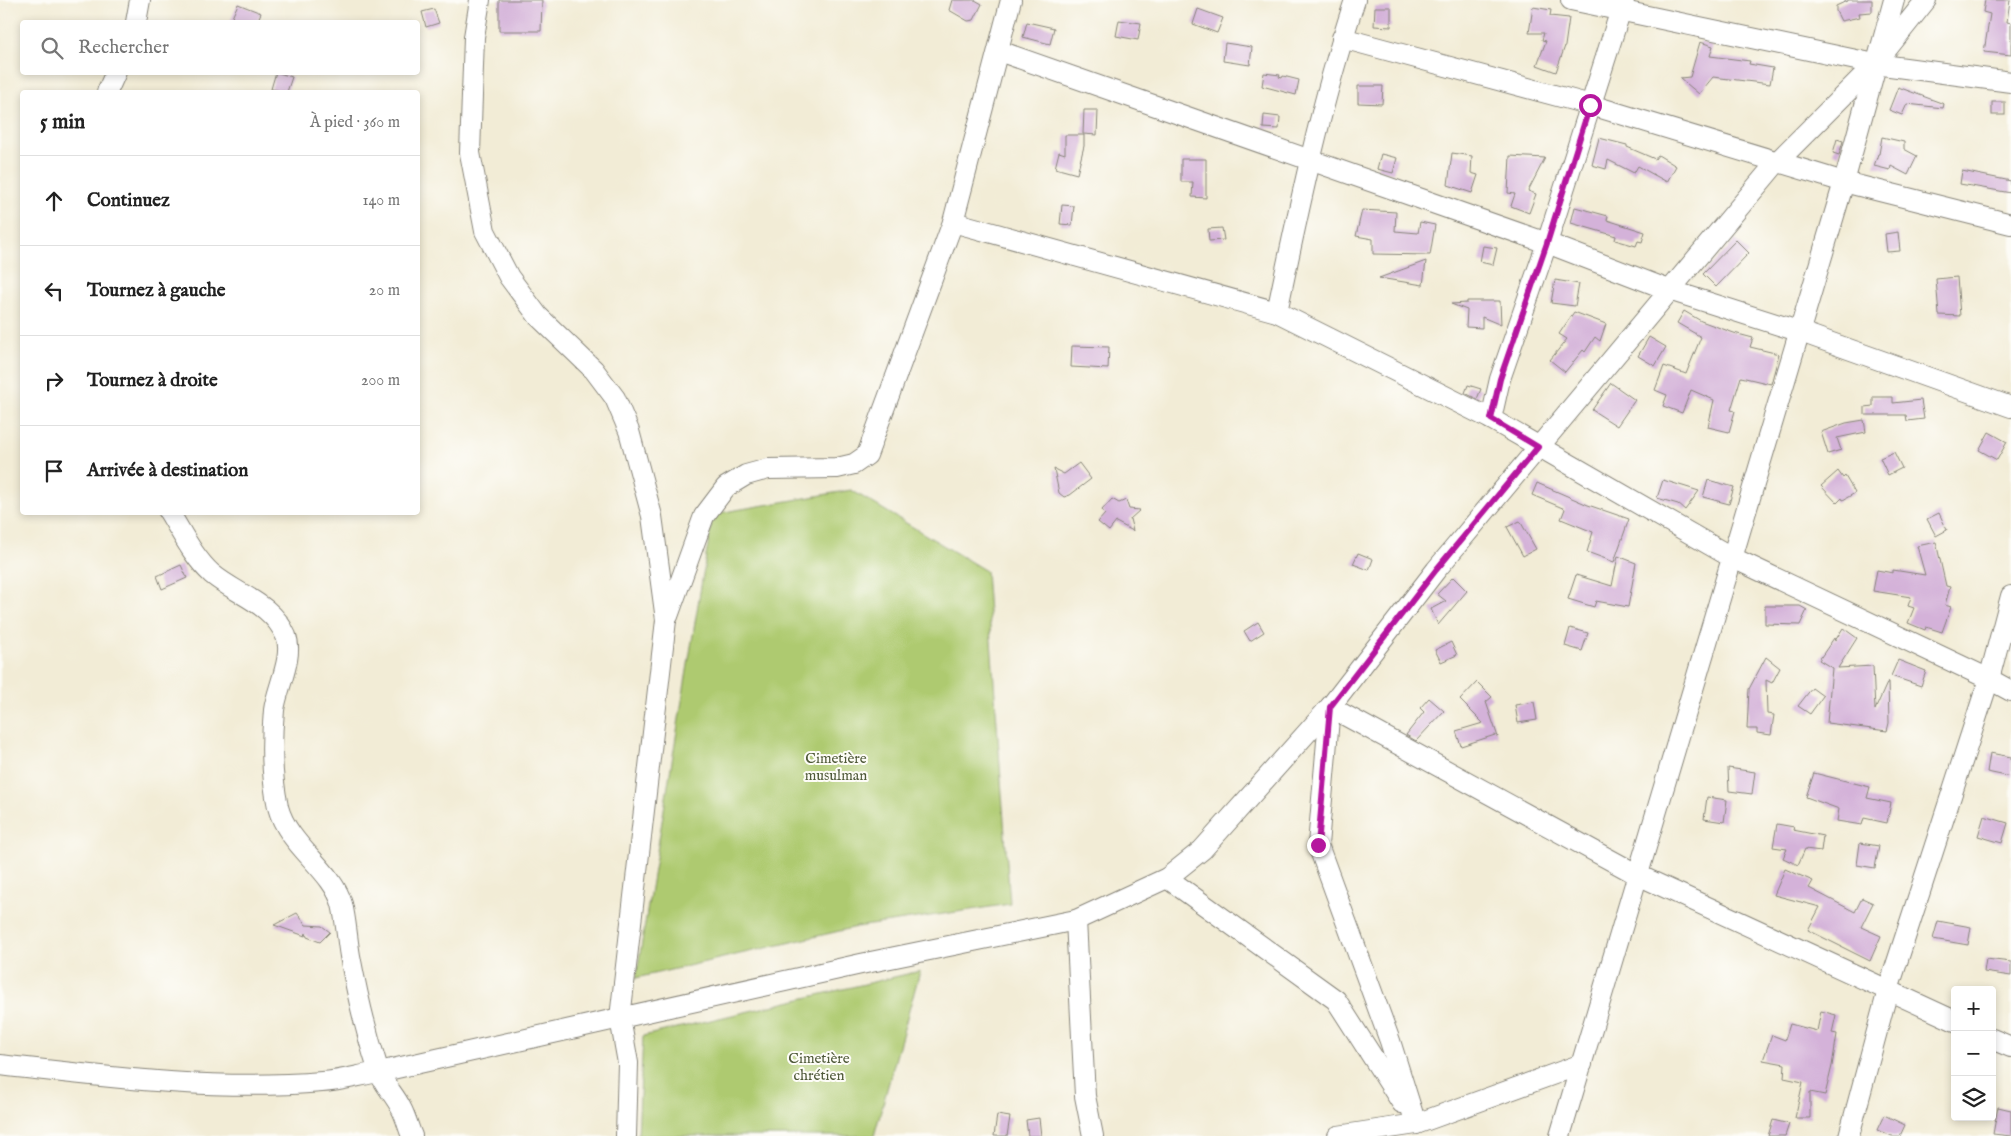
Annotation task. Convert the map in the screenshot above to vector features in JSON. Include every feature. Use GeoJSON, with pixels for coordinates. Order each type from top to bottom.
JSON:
{"type":"FeatureCollection","features":[{"type":"Feature","properties":{"kind":"street"},"geometry":{"type":"LineString","coordinates":[[136,20],[140,0]]}},
{"type":"Feature","properties":{"kind":"street"},"geometry":{"type":"LineString","coordinates":[[480,0],[474,37],[470,153],[485,231],[509,277],[538,316],[594,370],[615,398],[629,431],[652,516],[666,620]]}},
{"type":"Feature","properties":{"kind":"street"},"geometry":{"type":"LineString","coordinates":[[626,1136],[628,1063],[620,1018],[666,620],[704,516],[726,487],[746,475],[768,469],[837,468],[854,464],[867,455],[953,222],[1011,0]]}},
{"type":"Feature","properties":{"kind":"street"},"geometry":{"type":"LineString","coordinates":[[1277,312],[1309,159],[1342,38],[1355,0]]}},
{"type":"Feature","properties":{"kind":"street"},"geometry":{"type":"LineString","coordinates":[[1571,0],[1622,5],[1875,64],[2011,82]]}},
{"type":"Feature","properties":{"kind":"street"},"geometry":{"type":"LineString","coordinates":[[1560,1136],[1731,556],[1844,182],[1894,0]]}},
{"type":"Feature","properties":{"kind":"street"},"geometry":{"type":"LineString","coordinates":[[0,1065],[124,1078],[226,1085],[324,1082],[379,1072],[862,964],[1076,920],[1167,878],[1202,850],[1330,707],[1436,570],[1669,290],[1777,162],[1875,64],[1926,0]]}},
{"type":"Feature","properties":{"kind":"street"},"geometry":{"type":"LineString","coordinates":[[1491,419],[1500,379],[1547,243],[1622,5]]}},
{"type":"Feature","properties":{"kind":"street"},"geometry":{"type":"LineString","coordinates":[[1342,38],[1590,105],[1844,182],[2011,224]]}},
{"type":"Feature","properties":{"kind":"street"},"geometry":{"type":"LineString","coordinates":[[999,51],[1547,243],[1669,290],[1798,331],[2011,407]]}},
{"type":"Feature","properties":{"kind":"street"},"geometry":{"type":"LineString","coordinates":[[108,90],[115,75]]}},
{"type":"Feature","properties":{"kind":"street"},"geometry":{"type":"LineString","coordinates":[[953,222],[1277,312],[1491,419],[1731,556],[1989,678],[2011,691]]}},
{"type":"Feature","properties":{"kind":"street"},"geometry":{"type":"LineString","coordinates":[[171,515],[201,562],[214,575],[251,598],[272,616],[281,625],[287,639],[284,675],[274,708],[272,763],[279,808],[288,830],[334,886],[342,904],[360,1006],[379,1072],[401,1108],[412,1136]]}},
{"type":"Feature","properties":{"kind":"street"},"geometry":{"type":"LineString","coordinates":[[1848,1136],[1888,990],[1989,678],[2011,596]]}},
{"type":"Feature","properties":{"kind":"street"},"geometry":{"type":"LineString","coordinates":[[1330,707],[1638,874],[1951,1019]]}},
{"type":"Feature","properties":{"kind":"street"},"geometry":{"type":"LineString","coordinates":[[1330,707],[1318,845],[1390,1041],[1419,1130]]}},
{"type":"Feature","properties":{"kind":"street"},"geometry":{"type":"LineString","coordinates":[[1167,878],[1336,1000],[1419,1130]]}},
{"type":"Feature","properties":{"kind":"street"},"geometry":{"type":"LineString","coordinates":[[1076,920],[1085,1096],[1093,1136]]}},
{"type":"Feature","properties":{"kind":"street"},"geometry":{"type":"LineString","coordinates":[[1996,1041],[2011,1048]]}},
{"type":"Feature","properties":{"kind":"street"},"geometry":{"type":"LineString","coordinates":[[1338,1136],[1419,1130],[1582,1064]]}},
{"type":"Feature","properties":{"kind":"green space","name":"Cimetière musulman"},"geometry":{"type":"Polygon","coordinates":[[[851,490],[986,571],[1010,904],[857,927],[636,978],[713,514],[851,490]]]}},
{"type":"Feature","properties":{"kind":"green space","name":"Cimetière chrétien"},"geometry":{"type":"Polygon","coordinates":[[[920,971],[874,1136],[638,1136],[643,1036],[920,971]]]}},
{"type":"Feature","properties":{"kind":"building"},"geometry":{"type":"Polygon","coordinates":[[[499,0],[542,0],[541,31],[499,31],[499,0]]]}},
{"type":"Feature","properties":{"kind":"building"},"geometry":{"type":"Polygon","coordinates":[[[952,0],[975,0],[982,4],[974,20],[968,21],[949,10],[952,0]]]}},
{"type":"Feature","properties":{"kind":"building"},"geometry":{"type":"Polygon","coordinates":[[[1849,0],[1872,0],[1872,12],[1859,13],[1860,17],[1841,21],[1836,11],[1836,6],[1849,0]]]}},
{"type":"Feature","properties":{"kind":"building"},"geometry":{"type":"Polygon","coordinates":[[[1985,0],[2010,0],[2007,22],[2011,23],[2011,55],[1984,52],[1990,14],[1983,12],[1985,0]]]}},
{"type":"Feature","properties":{"kind":"building"},"geometry":{"type":"Polygon","coordinates":[[[238,4],[261,13],[258,20],[231,20],[238,4]]]}},
{"type":"Feature","properties":{"kind":"building"},"geometry":{"type":"Polygon","coordinates":[[[1375,7],[1391,7],[1391,27],[1374,26],[1375,7]]]}},
{"type":"Feature","properties":{"kind":"building"},"geometry":{"type":"Polygon","coordinates":[[[1533,7],[1551,10],[1550,16],[1569,18],[1565,46],[1556,72],[1537,65],[1546,41],[1542,40],[1544,33],[1529,33],[1533,7]]]}},
{"type":"Feature","properties":{"kind":"building"},"geometry":{"type":"Polygon","coordinates":[[[434,9],[439,23],[426,27],[422,12],[434,9]]]}},
{"type":"Feature","properties":{"kind":"building"},"geometry":{"type":"Polygon","coordinates":[[[1198,9],[1223,18],[1217,33],[1193,24],[1198,9]]]}},
{"type":"Feature","properties":{"kind":"building"},"geometry":{"type":"Polygon","coordinates":[[[1119,20],[1141,23],[1138,40],[1116,36],[1119,20]]]}},
{"type":"Feature","properties":{"kind":"building"},"geometry":{"type":"Polygon","coordinates":[[[1027,22],[1054,28],[1050,44],[1023,37],[1027,22]]]}},
{"type":"Feature","properties":{"kind":"building"},"geometry":{"type":"Polygon","coordinates":[[[1700,42],[1713,46],[1710,56],[1750,61],[1749,64],[1773,68],[1770,84],[1713,77],[1699,94],[1680,78],[1690,77],[1700,42]]]}},
{"type":"Feature","properties":{"kind":"building"},"geometry":{"type":"Polygon","coordinates":[[[1225,43],[1252,47],[1250,65],[1223,61],[1225,43]]]}},
{"type":"Feature","properties":{"kind":"building"},"geometry":{"type":"Polygon","coordinates":[[[1264,73],[1299,80],[1296,95],[1262,86],[1264,73]]]}},
{"type":"Feature","properties":{"kind":"building"},"geometry":{"type":"Polygon","coordinates":[[[275,75],[292,77],[288,90],[271,89],[275,75]]]}},
{"type":"Feature","properties":{"kind":"building"},"geometry":{"type":"Polygon","coordinates":[[[1358,86],[1383,86],[1382,104],[1358,103],[1358,86]]]}},
{"type":"Feature","properties":{"kind":"building"},"geometry":{"type":"Polygon","coordinates":[[[1898,87],[1944,104],[1943,108],[1907,104],[1902,115],[1889,110],[1898,87]]]}},
{"type":"Feature","properties":{"kind":"building"},"geometry":{"type":"Polygon","coordinates":[[[1992,102],[2005,102],[2005,115],[1992,115],[1992,102]]]}},
{"type":"Feature","properties":{"kind":"building"},"geometry":{"type":"Polygon","coordinates":[[[1084,110],[1098,110],[1097,135],[1083,134],[1084,110]]]}},
{"type":"Feature","properties":{"kind":"building"},"geometry":{"type":"Polygon","coordinates":[[[1264,115],[1280,117],[1279,129],[1263,128],[1264,115]]]}},
{"type":"Feature","properties":{"kind":"building"},"geometry":{"type":"Polygon","coordinates":[[[1065,135],[1084,135],[1084,146],[1077,174],[1055,168],[1059,152],[1065,154],[1065,135]]]}},
{"type":"Feature","properties":{"kind":"building"},"geometry":{"type":"Polygon","coordinates":[[[1882,137],[1904,142],[1904,149],[1917,156],[1908,175],[1891,166],[1890,170],[1874,166],[1879,154],[1882,137]]]}},
{"type":"Feature","properties":{"kind":"building"},"geometry":{"type":"Polygon","coordinates":[[[1599,138],[1627,145],[1627,147],[1655,159],[1658,155],[1676,166],[1667,182],[1638,166],[1634,173],[1608,160],[1606,169],[1592,165],[1599,138]]]}},
{"type":"Feature","properties":{"kind":"building"},"geometry":{"type":"Polygon","coordinates":[[[1837,139],[1843,141],[1839,155],[1833,153],[1837,139]]]}},
{"type":"Feature","properties":{"kind":"building"},"geometry":{"type":"Polygon","coordinates":[[[1452,153],[1472,156],[1471,173],[1478,175],[1472,193],[1448,185],[1452,153]]]}},
{"type":"Feature","properties":{"kind":"building"},"geometry":{"type":"Polygon","coordinates":[[[1381,154],[1397,158],[1393,173],[1377,169],[1381,154]]]}},
{"type":"Feature","properties":{"kind":"building"},"geometry":{"type":"Polygon","coordinates":[[[1510,156],[1545,158],[1528,191],[1536,194],[1529,213],[1511,206],[1515,194],[1508,193],[1510,156]]]}},
{"type":"Feature","properties":{"kind":"building"},"geometry":{"type":"Polygon","coordinates":[[[1181,159],[1206,159],[1206,198],[1192,197],[1193,182],[1181,182],[1181,159]]]}},
{"type":"Feature","properties":{"kind":"building"},"geometry":{"type":"Polygon","coordinates":[[[1962,171],[2011,181],[2011,193],[1960,184],[1962,171]]]}},
{"type":"Feature","properties":{"kind":"building"},"geometry":{"type":"Polygon","coordinates":[[[1062,205],[1074,206],[1072,225],[1060,224],[1062,205]]]}},
{"type":"Feature","properties":{"kind":"building"},"geometry":{"type":"Polygon","coordinates":[[[1575,207],[1608,216],[1607,220],[1645,232],[1642,242],[1638,241],[1636,246],[1615,240],[1616,236],[1571,223],[1575,207]]]}},
{"type":"Feature","properties":{"kind":"building"},"geometry":{"type":"Polygon","coordinates":[[[1362,210],[1396,212],[1395,231],[1418,233],[1420,222],[1435,225],[1430,255],[1373,254],[1373,239],[1356,236],[1362,210]]]}},
{"type":"Feature","properties":{"kind":"building"},"geometry":{"type":"Polygon","coordinates":[[[1222,228],[1224,240],[1209,241],[1208,229],[1222,228]]]}},
{"type":"Feature","properties":{"kind":"building"},"geometry":{"type":"Polygon","coordinates":[[[1898,232],[1900,251],[1887,252],[1885,234],[1898,232]]]}},
{"type":"Feature","properties":{"kind":"building"},"geometry":{"type":"Polygon","coordinates":[[[1736,240],[1749,253],[1716,287],[1703,274],[1736,240]]]}},
{"type":"Feature","properties":{"kind":"building"},"geometry":{"type":"Polygon","coordinates":[[[1483,246],[1497,248],[1493,265],[1480,262],[1483,246]]]}},
{"type":"Feature","properties":{"kind":"building"},"geometry":{"type":"Polygon","coordinates":[[[1426,261],[1423,285],[1379,278],[1426,261]]]}},
{"type":"Feature","properties":{"kind":"building"},"geometry":{"type":"Polygon","coordinates":[[[1957,277],[1960,316],[1939,315],[1936,279],[1957,277]]]}},
{"type":"Feature","properties":{"kind":"building"},"geometry":{"type":"Polygon","coordinates":[[[1555,280],[1579,284],[1575,306],[1551,303],[1555,280]]]}},
{"type":"Feature","properties":{"kind":"building"},"geometry":{"type":"Polygon","coordinates":[[[1467,301],[1500,301],[1501,325],[1482,317],[1482,328],[1466,327],[1467,310],[1451,304],[1467,303],[1467,301]]]}},
{"type":"Feature","properties":{"kind":"building"},"geometry":{"type":"Polygon","coordinates":[[[1684,311],[1701,321],[1753,338],[1750,347],[1779,354],[1771,384],[1741,377],[1731,410],[1735,411],[1729,432],[1708,427],[1714,400],[1691,390],[1682,413],[1663,406],[1667,395],[1655,390],[1664,366],[1686,374],[1701,337],[1677,323],[1684,311]]]}},
{"type":"Feature","properties":{"kind":"building"},"geometry":{"type":"Polygon","coordinates":[[[1574,312],[1606,324],[1600,341],[1595,337],[1585,352],[1583,350],[1565,372],[1550,360],[1567,339],[1559,334],[1574,312]]]}},
{"type":"Feature","properties":{"kind":"building"},"geometry":{"type":"Polygon","coordinates":[[[1649,337],[1666,347],[1655,366],[1638,356],[1649,337]]]}},
{"type":"Feature","properties":{"kind":"building"},"geometry":{"type":"Polygon","coordinates":[[[1072,346],[1109,347],[1108,369],[1071,367],[1072,346]]]}},
{"type":"Feature","properties":{"kind":"building"},"geometry":{"type":"Polygon","coordinates":[[[1611,383],[1635,400],[1617,426],[1592,410],[1611,383]]]}},
{"type":"Feature","properties":{"kind":"building"},"geometry":{"type":"Polygon","coordinates":[[[1468,385],[1481,389],[1477,399],[1465,393],[1468,385]]]}},
{"type":"Feature","properties":{"kind":"building"},"geometry":{"type":"Polygon","coordinates":[[[1873,397],[1893,397],[1893,403],[1921,400],[1924,419],[1907,421],[1906,415],[1865,415],[1865,407],[1873,406],[1873,397]]]}},
{"type":"Feature","properties":{"kind":"building"},"geometry":{"type":"Polygon","coordinates":[[[1864,420],[1866,432],[1837,438],[1841,450],[1828,454],[1821,432],[1846,423],[1864,420]]]}},
{"type":"Feature","properties":{"kind":"building"},"geometry":{"type":"Polygon","coordinates":[[[1989,432],[2007,442],[1997,460],[1979,450],[1989,432]]]}},
{"type":"Feature","properties":{"kind":"building"},"geometry":{"type":"Polygon","coordinates":[[[1894,452],[1902,468],[1888,475],[1880,458],[1894,452]]]}},
{"type":"Feature","properties":{"kind":"building"},"geometry":{"type":"Polygon","coordinates":[[[1079,463],[1091,479],[1070,495],[1064,497],[1059,493],[1054,469],[1064,474],[1079,463]]]}},
{"type":"Feature","properties":{"kind":"building"},"geometry":{"type":"Polygon","coordinates":[[[1838,471],[1843,478],[1845,476],[1855,493],[1843,500],[1842,498],[1837,503],[1821,486],[1838,471]]]}},
{"type":"Feature","properties":{"kind":"building"},"geometry":{"type":"Polygon","coordinates":[[[1663,480],[1699,491],[1685,510],[1678,504],[1657,498],[1663,480]]]}},
{"type":"Feature","properties":{"kind":"building"},"geometry":{"type":"Polygon","coordinates":[[[1708,480],[1734,487],[1729,504],[1703,497],[1708,480]]]}},
{"type":"Feature","properties":{"kind":"building"},"geometry":{"type":"Polygon","coordinates":[[[1537,483],[1588,505],[1629,519],[1614,562],[1587,552],[1593,532],[1561,519],[1565,509],[1532,495],[1537,483]]]}},
{"type":"Feature","properties":{"kind":"building"},"geometry":{"type":"Polygon","coordinates":[[[1112,499],[1119,503],[1126,500],[1129,509],[1140,510],[1130,519],[1133,531],[1116,522],[1109,531],[1098,522],[1105,514],[1102,510],[1112,499]]]}},
{"type":"Feature","properties":{"kind":"building"},"geometry":{"type":"Polygon","coordinates":[[[1939,513],[1947,530],[1936,536],[1927,519],[1939,513]]]}},
{"type":"Feature","properties":{"kind":"building"},"geometry":{"type":"Polygon","coordinates":[[[1520,521],[1536,549],[1523,556],[1507,527],[1520,521]]]}},
{"type":"Feature","properties":{"kind":"building"},"geometry":{"type":"Polygon","coordinates":[[[1936,542],[1946,586],[1950,587],[1945,605],[1951,607],[1942,632],[1926,627],[1925,630],[1908,623],[1914,608],[1908,606],[1911,597],[1873,591],[1877,570],[1893,573],[1893,570],[1925,575],[1917,546],[1936,542]]]}},
{"type":"Feature","properties":{"kind":"building"},"geometry":{"type":"Polygon","coordinates":[[[1358,553],[1373,559],[1369,570],[1353,564],[1358,553]]]}},
{"type":"Feature","properties":{"kind":"building"},"geometry":{"type":"Polygon","coordinates":[[[1618,556],[1636,563],[1628,607],[1596,601],[1594,607],[1568,599],[1576,575],[1612,586],[1618,556]]]}},
{"type":"Feature","properties":{"kind":"building"},"geometry":{"type":"Polygon","coordinates":[[[181,565],[187,578],[162,589],[157,576],[181,565]]]}},
{"type":"Feature","properties":{"kind":"building"},"geometry":{"type":"Polygon","coordinates":[[[1453,577],[1467,591],[1438,625],[1431,609],[1446,601],[1437,594],[1453,577]]]}},
{"type":"Feature","properties":{"kind":"building"},"geometry":{"type":"Polygon","coordinates":[[[1765,606],[1800,606],[1807,610],[1800,625],[1765,624],[1765,606]]]}},
{"type":"Feature","properties":{"kind":"building"},"geometry":{"type":"Polygon","coordinates":[[[1258,622],[1264,632],[1250,641],[1244,631],[1258,622]]]}},
{"type":"Feature","properties":{"kind":"building"},"geometry":{"type":"Polygon","coordinates":[[[1570,628],[1588,633],[1582,651],[1565,646],[1570,628]]]}},
{"type":"Feature","properties":{"kind":"building"},"geometry":{"type":"Polygon","coordinates":[[[1843,628],[1857,638],[1838,668],[1873,666],[1875,710],[1888,681],[1889,723],[1887,731],[1827,723],[1832,668],[1819,660],[1843,628]]]}},
{"type":"Feature","properties":{"kind":"building"},"geometry":{"type":"Polygon","coordinates":[[[1451,642],[1457,655],[1441,662],[1435,650],[1451,642]]]}},
{"type":"Feature","properties":{"kind":"building"},"geometry":{"type":"Polygon","coordinates":[[[1766,657],[1780,668],[1772,683],[1766,680],[1767,714],[1774,715],[1771,735],[1757,733],[1757,729],[1747,729],[1749,689],[1766,657]]]}},
{"type":"Feature","properties":{"kind":"building"},"geometry":{"type":"Polygon","coordinates":[[[1898,660],[1926,671],[1921,686],[1891,676],[1898,660]]]}},
{"type":"Feature","properties":{"kind":"building"},"geometry":{"type":"Polygon","coordinates":[[[1477,682],[1492,697],[1486,702],[1498,737],[1495,735],[1461,746],[1456,731],[1483,723],[1460,700],[1477,682]]]}},
{"type":"Feature","properties":{"kind":"building"},"geometry":{"type":"Polygon","coordinates":[[[1812,688],[1823,696],[1810,714],[1798,706],[1812,688]]]}},
{"type":"Feature","properties":{"kind":"building"},"geometry":{"type":"Polygon","coordinates":[[[1429,698],[1444,711],[1416,741],[1406,735],[1424,712],[1420,708],[1429,698]]]}},
{"type":"Feature","properties":{"kind":"building"},"geometry":{"type":"Polygon","coordinates":[[[1534,702],[1537,720],[1518,723],[1515,705],[1534,702]]]}},
{"type":"Feature","properties":{"kind":"building"},"geometry":{"type":"Polygon","coordinates":[[[1990,753],[2011,757],[2011,777],[1987,772],[1990,753]]]}},
{"type":"Feature","properties":{"kind":"building"},"geometry":{"type":"Polygon","coordinates":[[[1728,768],[1755,772],[1752,794],[1729,791],[1728,768]]]}},
{"type":"Feature","properties":{"kind":"building"},"geometry":{"type":"Polygon","coordinates":[[[1814,773],[1870,787],[1867,798],[1891,803],[1887,823],[1864,818],[1862,825],[1837,821],[1839,809],[1806,797],[1814,773]]]}},
{"type":"Feature","properties":{"kind":"building"},"geometry":{"type":"Polygon","coordinates":[[[1707,797],[1727,800],[1724,822],[1704,819],[1707,797]]]}},
{"type":"Feature","properties":{"kind":"building"},"geometry":{"type":"Polygon","coordinates":[[[1984,816],[2008,823],[2002,843],[1978,836],[1984,816]]]}},
{"type":"Feature","properties":{"kind":"building"},"geometry":{"type":"Polygon","coordinates":[[[1777,824],[1794,827],[1793,830],[1823,836],[1821,851],[1805,849],[1798,865],[1783,858],[1787,849],[1773,847],[1777,824]]]}},
{"type":"Feature","properties":{"kind":"building"},"geometry":{"type":"Polygon","coordinates":[[[1860,843],[1879,846],[1875,868],[1857,865],[1860,843]]]}},
{"type":"Feature","properties":{"kind":"building"},"geometry":{"type":"Polygon","coordinates":[[[1785,869],[1813,881],[1809,888],[1855,912],[1862,898],[1873,903],[1861,927],[1881,936],[1870,961],[1808,930],[1820,907],[1774,895],[1785,869]]]}},
{"type":"Feature","properties":{"kind":"building"},"geometry":{"type":"Polygon","coordinates":[[[297,913],[306,925],[322,926],[330,932],[320,942],[307,937],[306,933],[305,936],[274,925],[297,913]]]}},
{"type":"Feature","properties":{"kind":"building"},"geometry":{"type":"Polygon","coordinates":[[[1938,921],[1971,927],[1968,945],[1933,939],[1938,921]]]}},
{"type":"Feature","properties":{"kind":"building"},"geometry":{"type":"Polygon","coordinates":[[[1986,959],[2011,962],[2011,976],[1984,972],[1986,959]]]}},
{"type":"Feature","properties":{"kind":"building"},"geometry":{"type":"Polygon","coordinates":[[[1821,1011],[1836,1015],[1832,1033],[1837,1034],[1825,1095],[1810,1092],[1810,1118],[1795,1118],[1803,1082],[1784,1078],[1785,1064],[1763,1060],[1772,1035],[1785,1040],[1790,1024],[1817,1031],[1821,1011]]]}},
{"type":"Feature","properties":{"kind":"building"},"geometry":{"type":"Polygon","coordinates":[[[1998,1107],[2011,1110],[2011,1136],[1993,1134],[1998,1107]]]}},
{"type":"Feature","properties":{"kind":"building"},"geometry":{"type":"Polygon","coordinates":[[[997,1115],[1010,1117],[1007,1136],[994,1136],[997,1115]]]}},
{"type":"Feature","properties":{"kind":"building"},"geometry":{"type":"Polygon","coordinates":[[[1884,1115],[1905,1125],[1900,1136],[1892,1136],[1877,1130],[1884,1115]]]}},
{"type":"Feature","properties":{"kind":"building"},"geometry":{"type":"Polygon","coordinates":[[[1039,1118],[1041,1136],[1028,1136],[1026,1120],[1039,1118]]]}},
{"type":"Feature","properties":{"kind":"building"},"geometry":{"type":"Polygon","coordinates":[[[1773,1120],[1789,1124],[1785,1136],[1768,1136],[1773,1120]]]}},
{"type":"Feature","properties":{"kind":"route"},"geometry":{"type":"LineString","coordinates":[[1318,845],[1330,707],[1436,570],[1538,447],[1491,419],[1500,379],[1547,243],[1590,105]]}}]}
